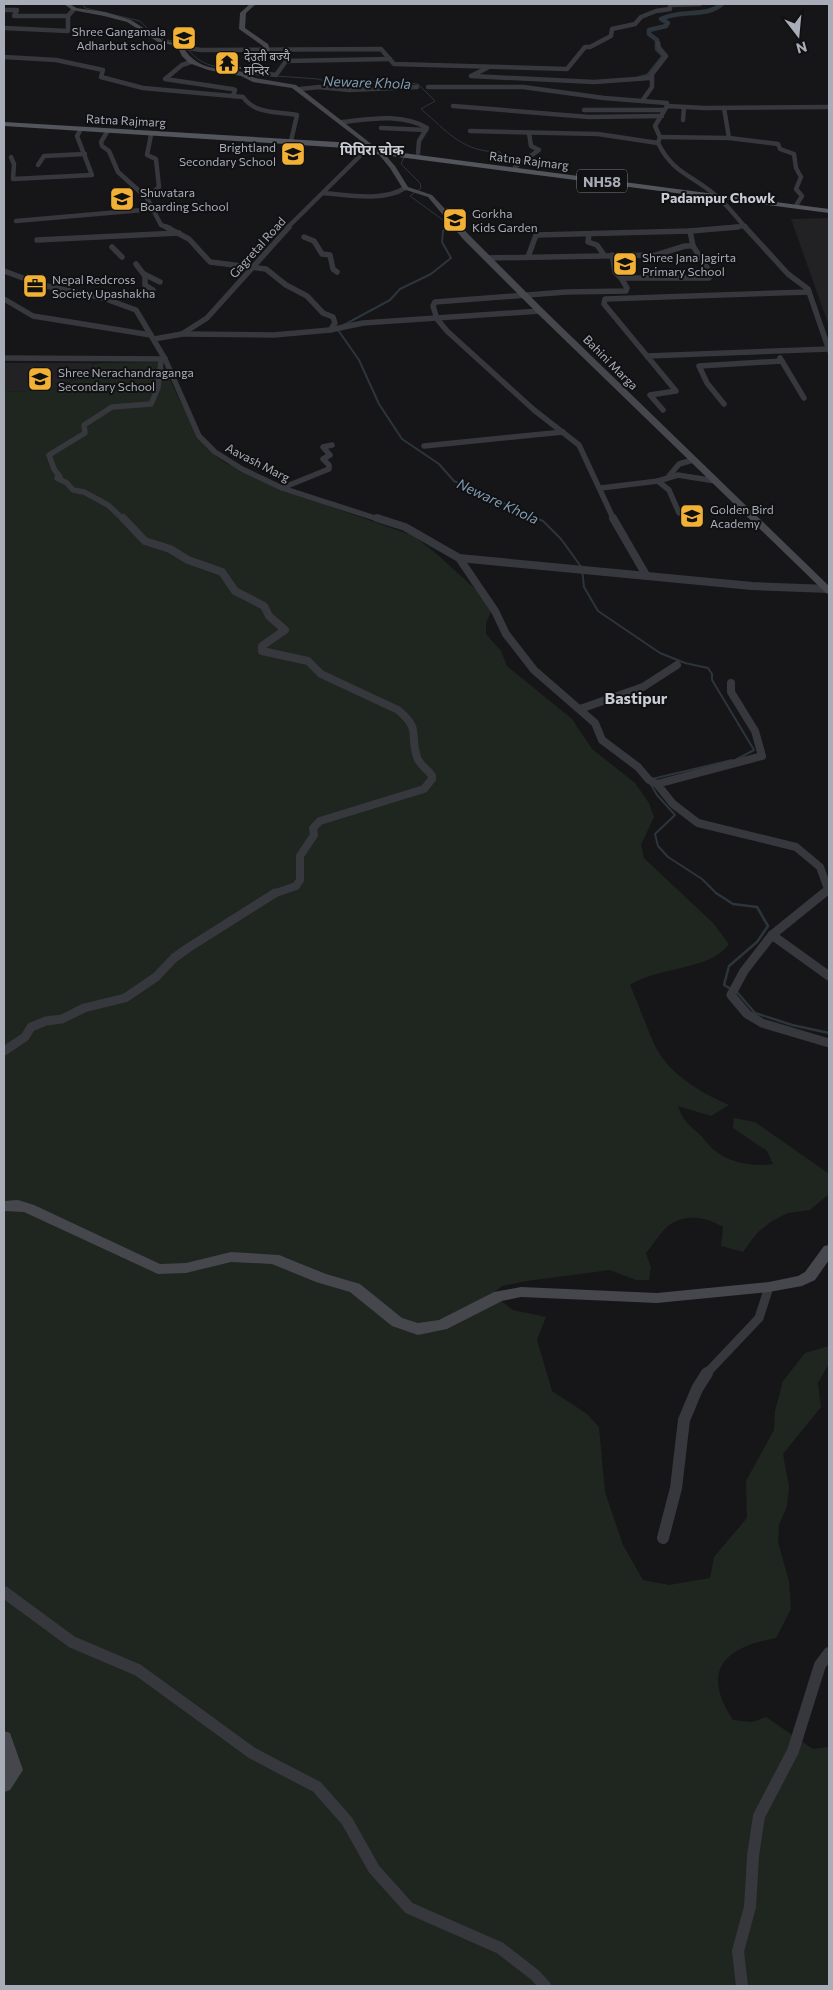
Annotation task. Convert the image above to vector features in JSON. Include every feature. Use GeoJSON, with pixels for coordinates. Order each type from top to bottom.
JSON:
{"type":"FeatureCollection","features":[{"type":"Feature","properties":{"kind":"main road","name":"Ratna Rajmarg"},"geometry":{"type":"LineString","coordinates":[[4,125],[291,141],[418,153],[716,195],[797,204],[829,210]]}},
{"type":"Feature","properties":{"kind":"main road","name":"Ratna Rajmarg"},"geometry":{"type":"LineString","coordinates":[[4,125],[372,149],[829,210]]}},
{"type":"Feature","properties":{"kind":"street"},"geometry":{"type":"LineString","coordinates":[[67,4],[74,9],[105,14],[129,21],[160,41],[172,42],[180,47],[192,62]]}},
{"type":"Feature","properties":{"kind":"street"},"geometry":{"type":"LineString","coordinates":[[253,4],[243,13],[242,29],[266,45],[267,50]]}},
{"type":"Feature","properties":{"kind":"street"},"geometry":{"type":"LineString","coordinates":[[180,47],[192,47],[201,50],[381,49],[394,64],[567,69],[585,47],[590,47],[611,36],[612,29],[635,24],[648,14],[670,9],[670,5],[700,4]]}},
{"type":"Feature","properties":{"kind":"street"},"geometry":{"type":"LineString","coordinates":[[4,28],[68,31],[68,16],[74,9]]}},
{"type":"Feature","properties":{"kind":"street"},"geometry":{"type":"LineString","coordinates":[[4,10],[17,10],[14,16],[68,16]]}},
{"type":"Feature","properties":{"kind":"street"},"geometry":{"type":"LineString","coordinates":[[642,101],[652,87],[650,78],[657,64],[666,56],[659,48],[658,43]]}},
{"type":"Feature","properties":{"kind":"street"},"geometry":{"type":"LineString","coordinates":[[245,72],[267,50]]}},
{"type":"Feature","properties":{"kind":"street"},"geometry":{"type":"LineString","coordinates":[[4,57],[69,62],[102,70],[101,77],[133,86],[243,97],[250,108],[297,115],[291,141]]}},
{"type":"Feature","properties":{"kind":"street"},"geometry":{"type":"LineString","coordinates":[[233,96],[235,90],[232,89],[165,79],[182,64],[192,62],[221,72],[276,75],[286,61],[390,58]]}},
{"type":"Feature","properties":{"kind":"street"},"geometry":{"type":"LineString","coordinates":[[234,62],[226,64],[245,72],[252,80],[285,84],[300,89],[319,86],[349,90],[382,87],[417,87]]}},
{"type":"Feature","properties":{"kind":"street"},"geometry":{"type":"LineString","coordinates":[[490,67],[471,76],[594,82],[650,78]]}},
{"type":"Feature","properties":{"kind":"street"},"geometry":{"type":"LineString","coordinates":[[428,87],[515,86],[667,103],[655,126],[660,137],[658,143],[666,160],[716,195],[788,274],[804,285],[809,292],[829,349],[647,356]]}},
{"type":"Feature","properties":{"kind":"street","name":"Bahini Marga"},"geometry":{"type":"LineString","coordinates":[[300,89],[342,122],[393,167],[412,189],[430,196],[466,237],[540,311],[829,590]]}},
{"type":"Feature","properties":{"kind":"street"},"geometry":{"type":"LineString","coordinates":[[453,106],[589,117],[664,111],[684,107],[829,107]]}},
{"type":"Feature","properties":{"kind":"street"},"geometry":{"type":"LineString","coordinates":[[683,120],[684,107]]}},
{"type":"Feature","properties":{"kind":"street"},"geometry":{"type":"LineString","coordinates":[[724,108],[725,121],[730,138]]}},
{"type":"Feature","properties":{"kind":"street"},"geometry":{"type":"LineString","coordinates":[[584,110],[664,111]]}},
{"type":"Feature","properties":{"kind":"street"},"geometry":{"type":"LineString","coordinates":[[342,122],[412,121],[420,122],[426,130]]}},
{"type":"Feature","properties":{"kind":"street"},"geometry":{"type":"LineString","coordinates":[[380,128],[426,130]]}},
{"type":"Feature","properties":{"kind":"street"},"geometry":{"type":"LineString","coordinates":[[418,153],[419,140],[426,130]]}},
{"type":"Feature","properties":{"kind":"street"},"geometry":{"type":"LineString","coordinates":[[10,158],[14,164],[13,179],[92,174],[77,136],[80,131]]}},
{"type":"Feature","properties":{"kind":"street"},"geometry":{"type":"LineString","coordinates":[[470,131],[598,134],[658,143]]}},
{"type":"Feature","properties":{"kind":"street"},"geometry":{"type":"LineString","coordinates":[[107,132],[101,142],[102,146],[108,151],[118,172],[147,198],[161,225],[176,228],[179,233],[201,248],[210,262],[266,269],[286,285],[307,296],[323,313],[335,320],[330,330]]}},
{"type":"Feature","properties":{"kind":"street"},"geometry":{"type":"LineString","coordinates":[[515,166],[539,150],[531,146],[529,133]]}},
{"type":"Feature","properties":{"kind":"street"},"geometry":{"type":"LineString","coordinates":[[147,198],[159,187],[156,158],[148,155],[151,135]]}},
{"type":"Feature","properties":{"kind":"street"},"geometry":{"type":"LineString","coordinates":[[660,137],[730,138],[778,144],[780,149],[794,154],[796,168],[800,177],[796,190],[802,196],[797,204]]}},
{"type":"Feature","properties":{"kind":"street","name":"Gagretal Road"},"geometry":{"type":"LineString","coordinates":[[4,299],[14,304],[19,311],[33,316],[153,337],[182,334],[211,314],[251,267],[340,173],[372,149]]}},
{"type":"Feature","properties":{"kind":"street"},"geometry":{"type":"LineString","coordinates":[[38,165],[44,156],[85,154]]}},
{"type":"Feature","properties":{"kind":"street"},"geometry":{"type":"LineString","coordinates":[[323,193],[360,196],[396,194],[412,189]]}},
{"type":"Feature","properties":{"kind":"street"},"geometry":{"type":"LineString","coordinates":[[16,221],[154,210]]}},
{"type":"Feature","properties":{"kind":"street"},"geometry":{"type":"LineString","coordinates":[[528,257],[536,235],[690,231],[745,226]]}},
{"type":"Feature","properties":{"kind":"street"},"geometry":{"type":"LineString","coordinates":[[621,278],[709,278],[711,274],[693,246],[690,231]]}},
{"type":"Feature","properties":{"kind":"street"},"geometry":{"type":"LineString","coordinates":[[37,240],[151,236],[179,233]]}},
{"type":"Feature","properties":{"kind":"street"},"geometry":{"type":"LineString","coordinates":[[589,234],[588,242],[597,244],[604,255]]}},
{"type":"Feature","properties":{"kind":"street"},"geometry":{"type":"LineString","coordinates":[[304,237],[314,241],[322,254],[332,257],[333,269],[337,272]]}},
{"type":"Feature","properties":{"kind":"street"},"geometry":{"type":"LineString","coordinates":[[487,258],[656,255],[685,246],[693,246]]}},
{"type":"Feature","properties":{"kind":"street"},"geometry":{"type":"LineString","coordinates":[[112,247],[122,257]]}},
{"type":"Feature","properties":{"kind":"street"},"geometry":{"type":"LineString","coordinates":[[612,256],[615,272],[627,288],[626,292],[566,292],[435,302],[433,310],[438,319],[487,368],[579,446],[601,488],[610,511],[646,575]]}},
{"type":"Feature","properties":{"kind":"street"},"geometry":{"type":"LineString","coordinates":[[136,264],[144,274],[160,282]]}},
{"type":"Feature","properties":{"kind":"street","name":"Aavash Marg"},"geometry":{"type":"LineString","coordinates":[[4,271],[42,285],[130,306],[140,314],[165,359],[182,401],[203,440],[227,461],[282,488],[405,528],[459,558]]}},
{"type":"Feature","properties":{"kind":"street"},"geometry":{"type":"LineString","coordinates":[[144,274],[145,285],[153,290]]}},
{"type":"Feature","properties":{"kind":"street"},"geometry":{"type":"LineString","coordinates":[[663,410],[650,395],[676,391],[609,312],[604,304],[605,299],[809,292]]}},
{"type":"Feature","properties":{"kind":"street"},"geometry":{"type":"LineString","coordinates":[[182,334],[259,336],[330,330],[359,323],[540,311]]}},
{"type":"Feature","properties":{"kind":"street"},"geometry":{"type":"LineString","coordinates":[[775,350],[804,398]]}},
{"type":"Feature","properties":{"kind":"street"},"geometry":{"type":"LineString","coordinates":[[4,358],[165,359]]}},
{"type":"Feature","properties":{"kind":"street"},"geometry":{"type":"LineString","coordinates":[[4,1051],[25,1037],[31,1027],[46,1021],[62,1019],[84,1008],[125,998],[156,976],[181,953],[245,910],[279,890],[296,886],[300,880],[300,856],[314,835],[313,828],[320,820],[416,792],[424,789],[432,779],[432,774],[417,758],[414,745],[414,728],[408,718],[398,710],[321,674],[308,661],[262,651],[262,646],[285,630],[269,616],[264,606],[235,591],[222,572],[188,560],[170,549],[145,541],[138,532],[108,505],[84,492],[73,490],[67,483],[57,478],[60,476],[54,469],[50,455],[85,433],[84,425],[112,407],[131,404],[152,404],[159,391],[157,378],[161,370],[161,361],[165,359]]}},
{"type":"Feature","properties":{"kind":"street"},"geometry":{"type":"LineString","coordinates":[[724,404],[707,383],[699,366],[782,361]]}},
{"type":"Feature","properties":{"kind":"street"},"geometry":{"type":"LineString","coordinates":[[424,446],[563,432]]}},
{"type":"Feature","properties":{"kind":"street"},"geometry":{"type":"LineString","coordinates":[[282,488],[329,469],[329,465],[322,459],[330,455],[323,447],[332,445]]}},
{"type":"Feature","properties":{"kind":"street"},"geometry":{"type":"LineString","coordinates":[[669,476],[677,466],[693,460]]}},
{"type":"Feature","properties":{"kind":"street"},"geometry":{"type":"LineString","coordinates":[[601,488],[658,481],[669,476],[684,475],[715,481]]}},
{"type":"Feature","properties":{"kind":"street"},"geometry":{"type":"LineString","coordinates":[[658,481],[664,483],[669,490],[680,513],[685,515],[698,511]]}},
{"type":"Feature","properties":{"kind":"street"},"geometry":{"type":"LineString","coordinates":[[459,558],[752,586],[829,590]]}},
{"type":"Feature","properties":{"kind":"street"},"geometry":{"type":"LineString","coordinates":[[459,558],[495,611],[506,634],[534,670],[596,723],[602,740],[638,766],[649,780],[657,784],[672,804],[698,823],[796,847],[820,867],[828,890],[803,912],[772,934],[744,970],[731,995],[746,1014],[762,1023],[829,1043]]}},
{"type":"Feature","properties":{"kind":"street"},"geometry":{"type":"LineString","coordinates":[[580,709],[636,693],[677,665]]}},
{"type":"Feature","properties":{"kind":"street"},"geometry":{"type":"LineString","coordinates":[[657,784],[762,756],[755,731],[730,692],[731,683]]}},
{"type":"Feature","properties":{"kind":"street"},"geometry":{"type":"LineString","coordinates":[[772,934],[829,976]]}},
{"type":"Feature","properties":{"kind":"street"},"geometry":{"type":"LineString","coordinates":[[4,1206],[18,1205],[29,1208],[158,1269],[186,1268],[232,1257],[274,1259],[321,1278],[355,1288],[397,1322],[418,1329],[442,1324],[499,1296],[521,1292],[657,1298],[769,1287],[806,1280],[829,1250]]}},
{"type":"Feature","properties":{"kind":"street"},"geometry":{"type":"LineString","coordinates":[[662,1538],[676,1488],[684,1420],[697,1389],[711,1367],[759,1318],[769,1287]]}},
{"type":"Feature","properties":{"kind":"street"},"geometry":{"type":"LineString","coordinates":[[4,1592],[72,1642],[138,1670],[252,1753],[317,1787],[346,1821],[374,1869],[410,1908],[500,1948],[535,1975],[545,1986]]}},
{"type":"Feature","properties":{"kind":"street"},"geometry":{"type":"LineString","coordinates":[[742,1986],[738,1951],[750,1907],[753,1856],[759,1816],[793,1751],[820,1665],[829,1653]]}},
{"type":"Feature","properties":{"kind":"street"},"geometry":{"type":"LineString","coordinates":[[4,1739],[14,1770],[4,1784]]}},
{"type":"Feature","properties":{"kind":"shaded area"},"geometry":{"type":"Polygon","coordinates":[[[829,218],[829,326],[791,219],[829,218]]]}},
{"type":"Feature","properties":{"kind":"shaded area"},"geometry":{"type":"Polygon","coordinates":[[[161,362],[198,437],[217,457],[227,464],[247,469],[281,489],[414,536],[483,596],[491,611],[486,624],[486,634],[501,651],[507,666],[572,719],[592,749],[635,783],[649,803],[654,817],[641,845],[644,858],[713,923],[729,944],[720,953],[697,964],[655,974],[630,985],[655,1046],[669,1066],[687,1082],[729,1105],[711,1116],[678,1106],[683,1118],[714,1150],[734,1161],[758,1165],[773,1164],[767,1151],[733,1128],[734,1118],[755,1122],[828,1173],[829,1194],[810,1210],[788,1213],[772,1221],[757,1233],[743,1252],[721,1246],[723,1227],[703,1219],[682,1219],[668,1226],[646,1253],[651,1268],[649,1280],[636,1280],[610,1270],[502,1286],[492,1294],[513,1310],[546,1317],[537,1340],[552,1391],[587,1414],[599,1427],[605,1492],[623,1545],[643,1580],[669,1585],[710,1578],[714,1557],[747,1518],[746,1481],[774,1430],[775,1411],[783,1381],[805,1353],[829,1346],[829,1363],[818,1383],[821,1407],[783,1454],[789,1487],[787,1506],[779,1525],[778,1542],[789,1581],[791,1609],[776,1638],[758,1642],[731,1655],[723,1664],[719,1674],[719,1687],[723,1702],[733,1720],[752,1722],[766,1717],[813,1749],[829,1747],[829,1986],[4,1986],[4,392],[52,390],[92,373],[93,364],[161,362]]]}},
{"type":"Feature","properties":{"kind":"shaded area","name":"Shree Nerachandraganga Secondary School"},"geometry":{"type":"Polygon","coordinates":[[[4,363],[92,363],[94,371],[52,390],[4,392],[4,363]]]}},
{"type":"Feature","properties":{"kind":"waterway","name":"Neware Khola"},"geometry":{"type":"LineString","coordinates":[[86,4],[83,4],[85,8],[140,21],[150,31],[163,36],[162,40],[184,41],[194,56],[207,64],[241,72]]}},
{"type":"Feature","properties":{"kind":"waterway"},"geometry":{"type":"LineString","coordinates":[[637,79],[648,76],[664,56],[657,49],[657,40],[649,34],[649,30],[666,26],[668,23],[661,19],[676,14],[708,11],[722,4]]}},
{"type":"Feature","properties":{"kind":"waterway","name":"Neware Khola"},"geometry":{"type":"LineString","coordinates":[[246,74],[268,76]]}},
{"type":"Feature","properties":{"kind":"waterway","name":"Neware Khola"},"geometry":{"type":"LineString","coordinates":[[276,76],[318,79],[332,83],[392,81],[418,84],[435,101],[421,109],[448,133],[465,144],[475,149],[500,152],[503,156],[500,162]]}},
{"type":"Feature","properties":{"kind":"waterway","name":"Neware Khola"},"geometry":{"type":"LineString","coordinates":[[404,157],[401,164],[420,183],[421,188],[410,196],[447,223],[449,228]]}},
{"type":"Feature","properties":{"kind":"waterway","name":"Neware Khola"},"geometry":{"type":"LineString","coordinates":[[342,326],[390,300],[400,289],[431,274],[451,258],[442,242],[443,231],[448,227]]}},
{"type":"Feature","properties":{"kind":"waterway","name":"Neware Khola"},"geometry":{"type":"LineString","coordinates":[[338,330],[359,360],[379,404],[402,439],[439,464],[454,481],[543,521],[561,539],[582,568],[584,587],[598,611],[660,653],[685,663],[708,668],[712,674],[712,680],[754,750],[737,759]]}},
{"type":"Feature","properties":{"kind":"waterway","name":"Neware Khola"},"geometry":{"type":"LineString","coordinates":[[652,779],[732,760]]}},
{"type":"Feature","properties":{"kind":"waterway","name":"Neware Khola"},"geometry":{"type":"LineString","coordinates":[[650,783],[657,795],[675,815],[655,834],[658,846],[668,857],[702,879],[716,893]]}},
{"type":"Feature","properties":{"kind":"waterway","name":"Neware Khola"},"geometry":{"type":"LineString","coordinates":[[716,893],[733,904],[757,907],[768,926],[757,942],[729,966],[724,985],[731,989]]}},
{"type":"Feature","properties":{"kind":"waterway","name":"Neware Khola"},"geometry":{"type":"LineString","coordinates":[[736,991],[755,1013],[792,1025],[829,1033]]}},
{"type":"Feature","properties":{"kind":"place","name":"Shree Gangamala Adharbut school"},"geometry":{"type":"Point","coordinates":[184,38]}},
{"type":"Feature","properties":{"kind":"place","name":"देउती बज्यै मन्दिर"},"geometry":{"type":"Point","coordinates":[227,63]}},
{"type":"Feature","properties":{"kind":"place","name":"Brightland Secondary School"},"geometry":{"type":"Point","coordinates":[293,154]}},
{"type":"Feature","properties":{"kind":"place","name":"Shuvatara Boarding School"},"geometry":{"type":"Point","coordinates":[122,199]}},
{"type":"Feature","properties":{"kind":"place","name":"Gorkha Kids Garden"},"geometry":{"type":"Point","coordinates":[455,220]}},
{"type":"Feature","properties":{"kind":"place","name":"Shree Jana Jagirta Primary School"},"geometry":{"type":"Point","coordinates":[625,264]}},
{"type":"Feature","properties":{"kind":"place","name":"Nepal Redcross Society Upashakha"},"geometry":{"type":"Point","coordinates":[35,286]}},
{"type":"Feature","properties":{"kind":"place","name":"Shree Nerachandraganga Secondary School"},"geometry":{"type":"Point","coordinates":[40,379]}},
{"type":"Feature","properties":{"kind":"place","name":"Golden Bird Academy"},"geometry":{"type":"Point","coordinates":[692,516]}},
{"type":"Feature","properties":{"kind":"district","name":"पिपिरा चोक"},"geometry":{"type":"Point","coordinates":[372,149]}},
{"type":"Feature","properties":{"kind":"district","name":"Padampur Chowk"},"geometry":{"type":"Point","coordinates":[718,197]}},
{"type":"Feature","properties":{"kind":"district","name":"Bastipur"},"geometry":{"type":"Point","coordinates":[636,697]}}]}
